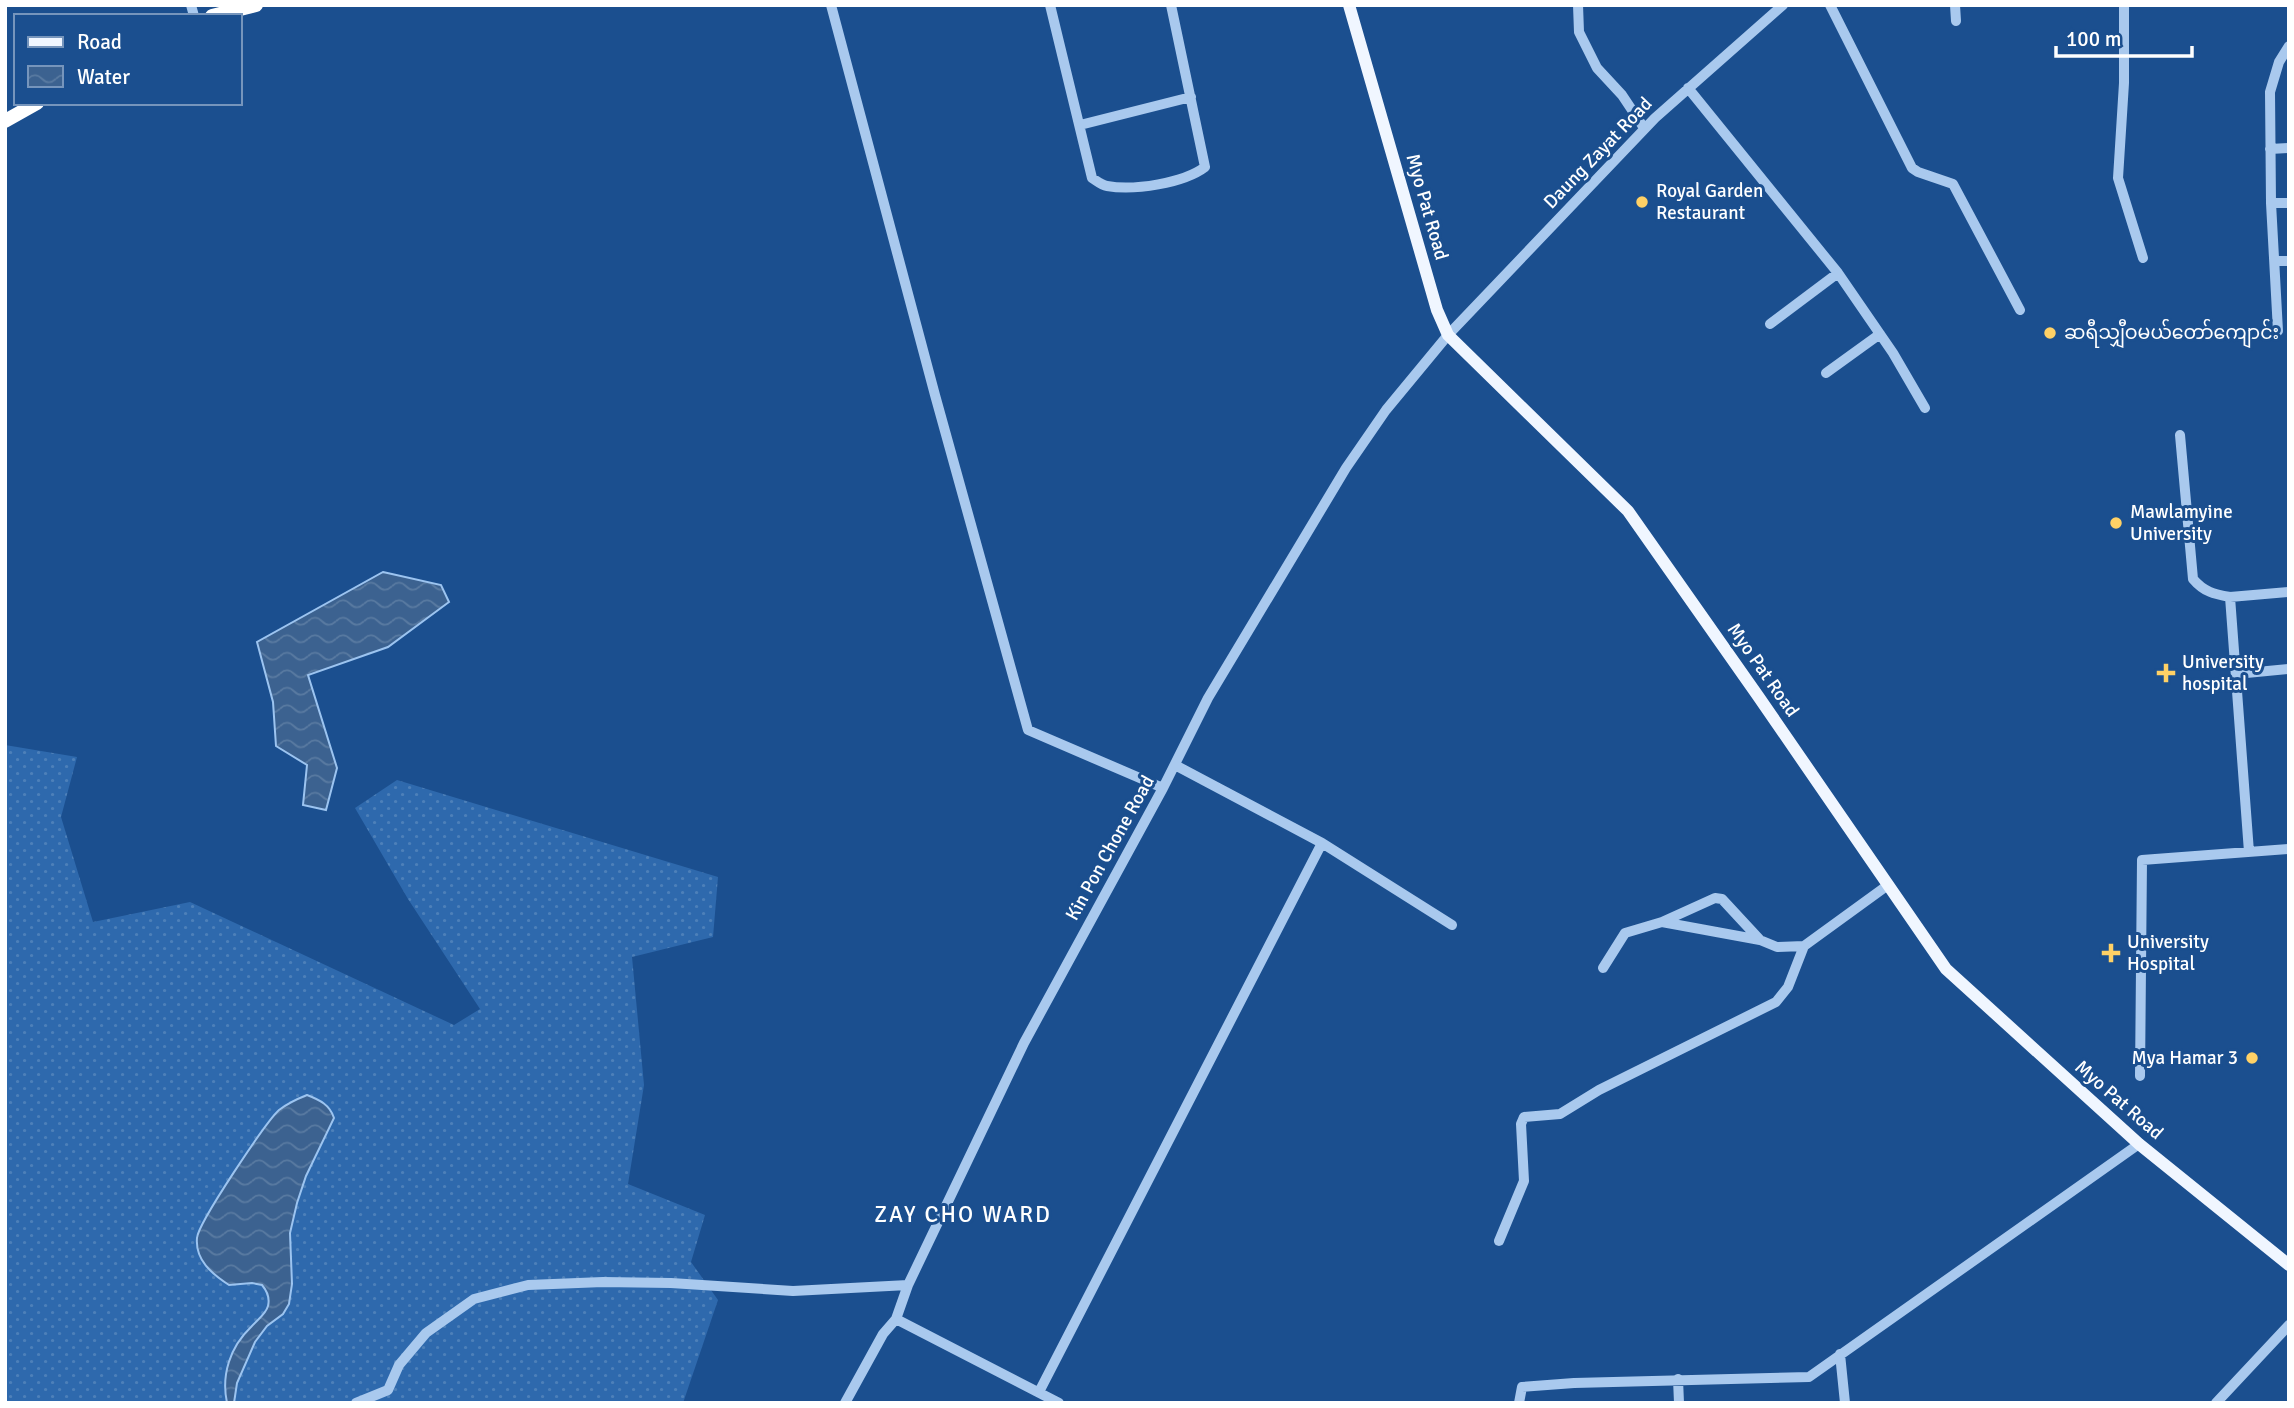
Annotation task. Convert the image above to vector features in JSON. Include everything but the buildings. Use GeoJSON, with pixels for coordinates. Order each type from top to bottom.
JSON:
{"type":"FeatureCollection","features":[{"type":"Feature","properties":{"kind":"highway"},"geometry":{"type":"LineString","coordinates":[[220,14],[256,5]]}},
{"type":"Feature","properties":{"kind":"highway"},"geometry":{"type":"LineString","coordinates":[[5,121],[33,105]]}},
{"type":"Feature","properties":{"kind":"main road","name":"Myo Pat Road"},"geometry":{"type":"LineString","coordinates":[[1349,5],[1437,310],[1448,335],[1628,511],[1946,970],[2138,1144],[2289,1265]]}},
{"type":"Feature","properties":{"kind":"street"},"geometry":{"type":"LineString","coordinates":[[831,5],[1028,730],[1163,788]]}},
{"type":"Feature","properties":{"kind":"street"},"geometry":{"type":"LineString","coordinates":[[1050,5],[1092,178],[1104,186],[1146,186],[1195,175],[1206,167],[1171,5]]}},
{"type":"Feature","properties":{"kind":"street"},"geometry":{"type":"LineString","coordinates":[[1578,5],[1579,32],[1597,68],[1622,96],[1644,128]]}},
{"type":"Feature","properties":{"kind":"street","name":"Daung Zayat Road"},"geometry":{"type":"LineString","coordinates":[[1448,335],[1644,128],[1783,5]]}},
{"type":"Feature","properties":{"kind":"street"},"geometry":{"type":"LineString","coordinates":[[1830,5],[1912,168],[1953,184],[2020,310]]}},
{"type":"Feature","properties":{"kind":"street"},"geometry":{"type":"LineString","coordinates":[[1955,5],[1956,21]]}},
{"type":"Feature","properties":{"kind":"street"},"geometry":{"type":"LineString","coordinates":[[2124,5],[2124,83],[2118,178],[2143,258]]}},
{"type":"Feature","properties":{"kind":"street"},"geometry":{"type":"LineString","coordinates":[[2278,331],[2271,203],[2270,92],[2289,46]]}},
{"type":"Feature","properties":{"kind":"street"},"geometry":{"type":"LineString","coordinates":[[1688,88],[1838,273],[1926,408]]}},
{"type":"Feature","properties":{"kind":"street"},"geometry":{"type":"LineString","coordinates":[[1080,125],[1191,97]]}},
{"type":"Feature","properties":{"kind":"street"},"geometry":{"type":"LineString","coordinates":[[2270,149],[2289,149]]}},
{"type":"Feature","properties":{"kind":"street"},"geometry":{"type":"LineString","coordinates":[[2271,203],[2289,203]]}},
{"type":"Feature","properties":{"kind":"street"},"geometry":{"type":"LineString","coordinates":[[2274,261],[2289,261]]}},
{"type":"Feature","properties":{"kind":"street"},"geometry":{"type":"LineString","coordinates":[[1770,324],[1838,273]]}},
{"type":"Feature","properties":{"kind":"street"},"geometry":{"type":"LineString","coordinates":[[2276,291],[2289,291]]}},
{"type":"Feature","properties":{"kind":"street"},"geometry":{"type":"LineString","coordinates":[[1826,373],[1880,334]]}},
{"type":"Feature","properties":{"kind":"street","name":"Kin Pon Chone Road"},"geometry":{"type":"LineString","coordinates":[[845,1403],[883,1334],[896,1319],[908,1285],[1024,1043],[1163,788],[1208,698],[1346,468],[1386,410],[1448,335]]}},
{"type":"Feature","properties":{"kind":"street"},"geometry":{"type":"LineString","coordinates":[[2180,435],[2193,579],[2211,594],[2230,597],[2289,592]]}},
{"type":"Feature","properties":{"kind":"street"},"geometry":{"type":"LineString","coordinates":[[2230,597],[2249,852]]}},
{"type":"Feature","properties":{"kind":"street"},"geometry":{"type":"LineString","coordinates":[[2236,674],[2289,669]]}},
{"type":"Feature","properties":{"kind":"street"},"geometry":{"type":"LineString","coordinates":[[1175,765],[1322,843],[1452,925]]}},
{"type":"Feature","properties":{"kind":"street"},"geometry":{"type":"LineString","coordinates":[[1039,1392],[1322,843]]}},
{"type":"Feature","properties":{"kind":"street"},"geometry":{"type":"LineString","coordinates":[[2140,1076],[2142,860],[2289,849]]}},
{"type":"Feature","properties":{"kind":"street"},"geometry":{"type":"LineString","coordinates":[[1499,1241],[1524,1181],[1521,1124],[1524,1117],[1560,1114],[1599,1090],[1776,1002],[1788,987],[1804,946],[1888,885]]}},
{"type":"Feature","properties":{"kind":"street"},"geometry":{"type":"LineString","coordinates":[[1603,968],[1625,933],[1662,922],[1719,898],[1760,940]]}},
{"type":"Feature","properties":{"kind":"street"},"geometry":{"type":"LineString","coordinates":[[1662,922],[1760,940],[1777,947],[1804,946]]}},
{"type":"Feature","properties":{"kind":"street"},"geometry":{"type":"LineString","coordinates":[[1519,1403],[1522,1387],[1678,1379],[1808,1377],[2138,1144]]}},
{"type":"Feature","properties":{"kind":"street"},"geometry":{"type":"LineString","coordinates":[[356,1403],[388,1391],[400,1365],[426,1333],[474,1299],[528,1285],[657,1283],[793,1291],[908,1285]]}},
{"type":"Feature","properties":{"kind":"street"},"geometry":{"type":"LineString","coordinates":[[896,1319],[1059,1403]]}},
{"type":"Feature","properties":{"kind":"street"},"geometry":{"type":"LineString","coordinates":[[2216,1403],[2289,1325]]}},
{"type":"Feature","properties":{"kind":"street"},"geometry":{"type":"LineString","coordinates":[[1840,1354],[1845,1403]]}},
{"type":"Feature","properties":{"kind":"street"},"geometry":{"type":"LineString","coordinates":[[1678,1379],[1679,1403]]}},
{"type":"Feature","properties":{"kind":"shaded area"},"geometry":{"type":"Polygon","coordinates":[[[5,745],[77,757],[61,817],[93,922],[190,902],[454,1025],[480,1009],[408,899],[355,808],[397,780],[718,877],[713,937],[632,957],[644,1085],[628,1184],[705,1215],[691,1262],[718,1300],[683,1403],[5,1403],[5,745]]]}},
{"type":"Feature","properties":{"kind":"water"},"geometry":{"type":"Polygon","coordinates":[[[383,572],[441,585],[449,602],[388,647],[308,675],[337,768],[326,810],[303,805],[307,765],[276,746],[273,702],[257,642],[383,572]]]}},
{"type":"Feature","properties":{"kind":"water"},"geometry":{"type":"Polygon","coordinates":[[[307,1095],[324,1104],[334,1118],[306,1176],[297,1203],[290,1233],[292,1284],[289,1304],[283,1314],[267,1326],[255,1342],[237,1383],[234,1403],[227,1403],[225,1382],[229,1362],[238,1343],[265,1312],[268,1297],[262,1285],[229,1285],[217,1276],[202,1260],[197,1238],[220,1194],[272,1118],[282,1108],[307,1095]]]}},
{"type":"Feature","properties":{"kind":"place","name":"Royal Garden Restaurant"},"geometry":{"type":"Point","coordinates":[1642,202]}},
{"type":"Feature","properties":{"kind":"place","name":"ဆရီသျှီဝမယ်တော်ကျောင်း"},"geometry":{"type":"Point","coordinates":[2050,333]}},
{"type":"Feature","properties":{"kind":"place","name":"Mawlamyine University"},"geometry":{"type":"Point","coordinates":[2116,523]}},
{"type":"Feature","properties":{"kind":"place","name":"University hospital"},"geometry":{"type":"Point","coordinates":[2166,673]}},
{"type":"Feature","properties":{"kind":"place","name":"University Hospital"},"geometry":{"type":"Point","coordinates":[2111,953]}},
{"type":"Feature","properties":{"kind":"place","name":"Mya Hamar 3"},"geometry":{"type":"Point","coordinates":[2252,1058]}},
{"type":"Feature","properties":{"kind":"district","name":"ZAY CHO WARD"},"geometry":{"type":"Point","coordinates":[963,1214]}}]}
